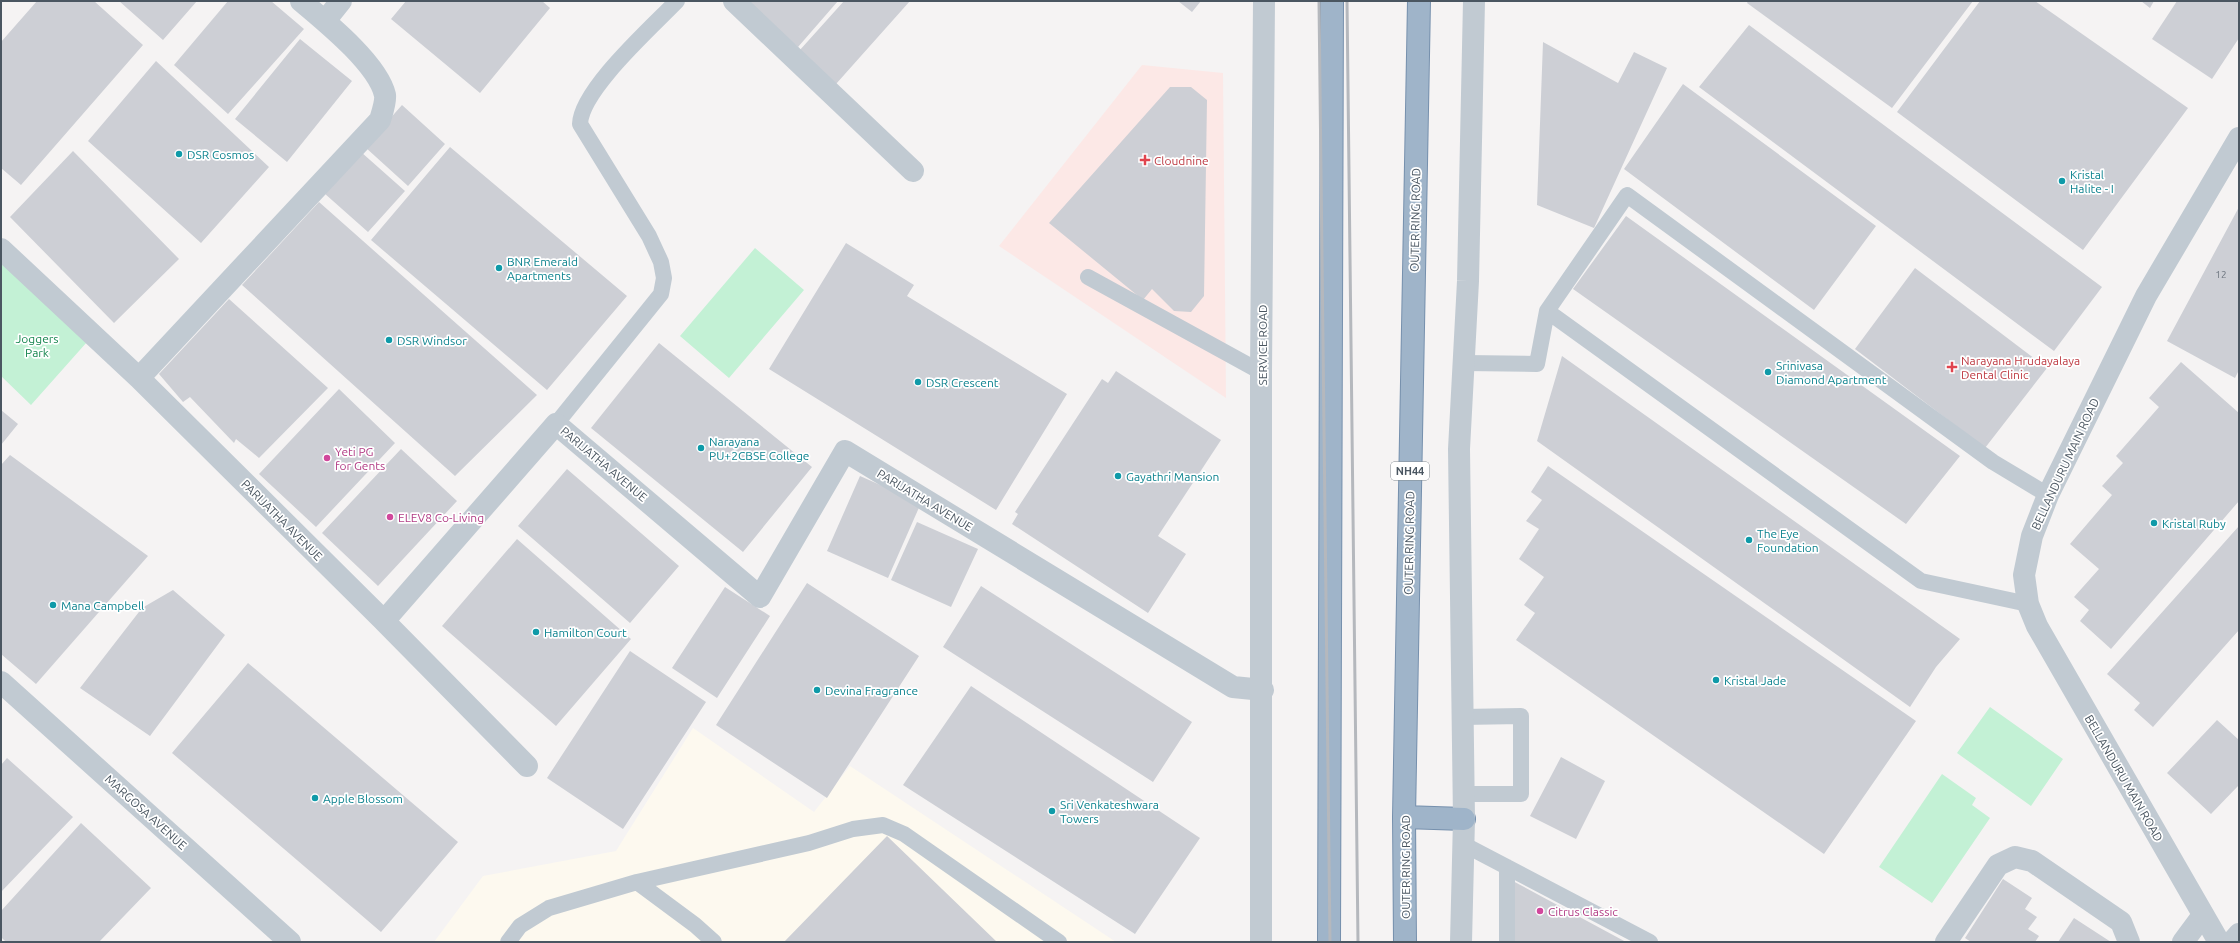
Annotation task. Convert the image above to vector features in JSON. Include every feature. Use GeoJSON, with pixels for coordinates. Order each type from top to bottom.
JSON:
{"type":"FeatureCollection","features":[{"type":"Feature","properties":{"kind":"highway"},"geometry":{"type":"LineString","coordinates":[[1329,942],[1332,1]]}},
{"type":"Feature","properties":{"kind":"highway","name":"OUTER RING ROAD"},"geometry":{"type":"LineString","coordinates":[[1405,942],[1404,817],[1419,1]]}},
{"type":"Feature","properties":{"kind":"highway"},"geometry":{"type":"LineString","coordinates":[[1404,817],[1464,819]]}},
{"type":"Feature","properties":{"kind":"street"},"geometry":{"type":"LineString","coordinates":[[139,378],[380,120],[385,97],[376,73],[325,21],[301,1]]}},
{"type":"Feature","properties":{"kind":"street"},"geometry":{"type":"LineString","coordinates":[[325,21],[341,1]]}},
{"type":"Feature","properties":{"kind":"street"},"geometry":{"type":"LineString","coordinates":[[734,1],[913,170]]}},
{"type":"Feature","properties":{"kind":"street","name":"SERVICE ROAD"},"geometry":{"type":"LineString","coordinates":[[1261,942],[1263,690],[1261,372],[1264,1]]}},
{"type":"Feature","properties":{"kind":"street"},"geometry":{"type":"LineString","coordinates":[[1461,942],[1464,819],[1460,449],[1468,281],[1474,1]]}},
{"type":"Feature","properties":{"kind":"street","name":"BELLANDURU MAIN ROAD"},"geometry":{"type":"LineString","coordinates":[[2219,942],[2037,626],[2028,604],[2024,575],[2032,536],[2048,494],[2146,296],[2239,138]]}},
{"type":"Feature","properties":{"kind":"street","name":"PARIJATHA AVENUE"},"geometry":{"type":"LineString","coordinates":[[1,249],[139,378],[384,621],[556,424],[760,597],[845,451],[1233,687],[1263,690]]}},
{"type":"Feature","properties":{"kind":"street"},"geometry":{"type":"LineString","coordinates":[[384,621],[527,766]]}},
{"type":"Feature","properties":{"kind":"street","name":"MARGOSA AVENUE"},"geometry":{"type":"LineString","coordinates":[[1,682],[290,942]]}},
{"type":"Feature","properties":{"kind":"street"},"geometry":{"type":"LineString","coordinates":[[1946,942],[1998,865],[2015,858],[2032,861],[2121,922],[2129,942]]}},
{"type":"Feature","properties":{"kind":"street"},"geometry":{"type":"LineString","coordinates":[[2183,942],[2203,915]]}},
{"type":"Feature","properties":{"kind":"street"},"geometry":{"type":"LineString","coordinates":[[2232,942],[2239,934]]}},
{"type":"Feature","properties":{"kind":"lane"},"geometry":{"type":"LineString","coordinates":[[556,424],[661,294],[664,278],[658,256],[649,236],[580,124],[580,115],[590,95],[603,79],[677,1]]}},
{"type":"Feature","properties":{"kind":"lane"},"geometry":{"type":"LineString","coordinates":[[1465,363],[1537,364],[1547,311],[1627,195],[1993,462],[2048,494]]}},
{"type":"Feature","properties":{"kind":"lane"},"geometry":{"type":"LineString","coordinates":[[1088,277],[1261,372]]}},
{"type":"Feature","properties":{"kind":"lane"},"geometry":{"type":"LineString","coordinates":[[1547,311],[1921,581],[2028,604]]}},
{"type":"Feature","properties":{"kind":"lane"},"geometry":{"type":"LineString","coordinates":[[1462,717],[1521,716],[1521,794],[1463,794]]}},
{"type":"Feature","properties":{"kind":"lane"},"geometry":{"type":"LineString","coordinates":[[508,942],[520,926],[549,908],[637,882],[809,843],[852,829],[883,825],[904,834],[1059,942]]}},
{"type":"Feature","properties":{"kind":"lane"},"geometry":{"type":"LineString","coordinates":[[1463,844],[1650,942]]}},
{"type":"Feature","properties":{"kind":"lane"},"geometry":{"type":"LineString","coordinates":[[1507,867],[1508,942]]}},
{"type":"Feature","properties":{"kind":"lane"},"geometry":{"type":"LineString","coordinates":[[637,882],[695,925],[714,942]]}},
{"type":"Feature","properties":{"kind":"lane"},"geometry":{"type":"LineString","coordinates":[[695,925],[696,942]]}},
{"type":"Feature","properties":{"kind":"shaded area","name":"Cloudnine"},"geometry":{"type":"Polygon","coordinates":[[[1142,65],[1223,73],[1226,398],[999,246],[1142,65]]]}},
{"type":"Feature","properties":{"kind":"shaded area"},"geometry":{"type":"Polygon","coordinates":[[[693,728],[814,812],[850,766],[1116,942],[434,942],[483,876],[616,851],[693,728]]]}},
{"type":"Feature","properties":{"kind":"green space"},"geometry":{"type":"Polygon","coordinates":[[[755,248],[804,290],[729,378],[680,336],[755,248]]]}},
{"type":"Feature","properties":{"kind":"green space","name":"Joggers Park"},"geometry":{"type":"Polygon","coordinates":[[[1,261],[87,342],[31,405],[1,376],[1,261]]]}},
{"type":"Feature","properties":{"kind":"green space"},"geometry":{"type":"Polygon","coordinates":[[[1990,707],[2063,759],[2031,806],[1957,753],[1990,707]]]}},
{"type":"Feature","properties":{"kind":"green space"},"geometry":{"type":"Polygon","coordinates":[[[1942,774],[1976,798],[1972,805],[1990,818],[1932,903],[1879,867],[1942,774]]]}},
{"type":"Feature","properties":{"kind":"building"},"geometry":{"type":"Polygon","coordinates":[[[37,1],[94,1],[143,45],[21,185],[1,168],[1,42],[37,1]]]}},
{"type":"Feature","properties":{"kind":"building"},"geometry":{"type":"Polygon","coordinates":[[[119,1],[197,1],[163,40],[119,1]]]}},
{"type":"Feature","properties":{"kind":"building"},"geometry":{"type":"Polygon","coordinates":[[[228,1],[271,1],[304,29],[228,114],[174,65],[228,1]]]}},
{"type":"Feature","properties":{"kind":"building"},"geometry":{"type":"Polygon","coordinates":[[[406,1],[542,1],[550,8],[480,93],[391,19],[406,1]]]}},
{"type":"Feature","properties":{"kind":"building"},"geometry":{"type":"Polygon","coordinates":[[[744,1],[838,1],[798,47],[744,1]]]}},
{"type":"Feature","properties":{"kind":"building"},"geometry":{"type":"Polygon","coordinates":[[[844,1],[910,1],[836,84],[799,51],[844,1]]]}},
{"type":"Feature","properties":{"kind":"building"},"geometry":{"type":"Polygon","coordinates":[[[1178,1],[1201,1],[1192,12],[1178,1]]]}},
{"type":"Feature","properties":{"kind":"building"},"geometry":{"type":"Polygon","coordinates":[[[1748,1],[1973,1],[1892,108],[1747,3],[1748,1]]]}},
{"type":"Feature","properties":{"kind":"building","name":"Kristal Halite - I"},"geometry":{"type":"Polygon","coordinates":[[[1980,1],[2035,1],[2188,108],[2083,250],[1897,112],[1980,1]]]}},
{"type":"Feature","properties":{"kind":"building"},"geometry":{"type":"Polygon","coordinates":[[[2141,1],[2154,1],[2150,8],[2141,1]]]}},
{"type":"Feature","properties":{"kind":"building"},"geometry":{"type":"Polygon","coordinates":[[[2177,1],[2239,1],[2239,38],[2212,79],[2152,39],[2177,1]]]}},
{"type":"Feature","properties":{"kind":"building"},"geometry":{"type":"Polygon","coordinates":[[[1749,25],[2102,287],[2054,351],[1699,87],[1749,25]]]}},
{"type":"Feature","properties":{"kind":"building"},"geometry":{"type":"Polygon","coordinates":[[[300,39],[352,81],[287,162],[235,119],[300,39]]]}},
{"type":"Feature","properties":{"kind":"building"},"geometry":{"type":"Polygon","coordinates":[[[1543,42],[1618,83],[1634,52],[1667,68],[1594,228],[1537,205],[1543,42]]]}},
{"type":"Feature","properties":{"kind":"building","name":"DSR Cosmos"},"geometry":{"type":"Polygon","coordinates":[[[156,61],[269,167],[201,243],[88,141],[156,61]]]}},
{"type":"Feature","properties":{"kind":"building"},"geometry":{"type":"Polygon","coordinates":[[[1683,84],[1876,226],[1814,310],[1624,169],[1683,84]]]}},
{"type":"Feature","properties":{"kind":"building"},"geometry":{"type":"Polygon","coordinates":[[[1170,87],[1191,87],[1207,100],[1204,296],[1191,312],[1174,311],[1152,289],[1143,300],[1049,223],[1170,87]]]}},
{"type":"Feature","properties":{"kind":"building"},"geometry":{"type":"Polygon","coordinates":[[[402,105],[445,144],[408,186],[365,147],[402,105]]]}},
{"type":"Feature","properties":{"kind":"building","name":"BNR Emerald Apartments"},"geometry":{"type":"Polygon","coordinates":[[[450,147],[627,296],[547,390],[371,240],[450,147]]]}},
{"type":"Feature","properties":{"kind":"building"},"geometry":{"type":"Polygon","coordinates":[[[73,151],[179,259],[114,323],[10,217],[73,151]]]}},
{"type":"Feature","properties":{"kind":"building"},"geometry":{"type":"Polygon","coordinates":[[[361,152],[405,191],[368,232],[324,193],[361,152]]]}},
{"type":"Feature","properties":{"kind":"building","name":"DSR Windsor"},"geometry":{"type":"Polygon","coordinates":[[[319,202],[537,395],[455,476],[242,285],[319,202]]]}},
{"type":"Feature","properties":{"kind":"building"},"geometry":{"type":"Polygon","coordinates":[[[2239,207],[2239,370],[2235,378],[2167,341],[2239,207]]]}},
{"type":"Feature","properties":{"kind":"building","name":"Srinivasa Diamond Apartment"},"geometry":{"type":"Polygon","coordinates":[[[1626,216],[1960,456],[1906,524],[1573,289],[1626,216]]]}},
{"type":"Feature","properties":{"kind":"building","name":"DSR Crescent"},"geometry":{"type":"Polygon","coordinates":[[[846,243],[914,285],[907,296],[1067,394],[996,510],[769,369],[846,243]]]}},
{"type":"Feature","properties":{"kind":"building"},"geometry":{"type":"Polygon","coordinates":[[[1915,268],[2047,368],[1985,448],[1855,349],[1915,268]]]}},
{"type":"Feature","properties":{"kind":"building"},"geometry":{"type":"Polygon","coordinates":[[[229,299],[328,388],[259,458],[236,439],[234,443],[190,397],[183,402],[159,374],[229,299]]]}},
{"type":"Feature","properties":{"kind":"building","name":"Narayana PU+2CBSE College"},"geometry":{"type":"Polygon","coordinates":[[[659,343],[812,467],[743,552],[591,428],[659,343]]]}},
{"type":"Feature","properties":{"kind":"building","name":"The Eye Foundation"},"geometry":{"type":"Polygon","coordinates":[[[1562,356],[1960,639],[1936,667],[1910,707],[1537,441],[1562,356]]]}},
{"type":"Feature","properties":{"kind":"building","name":"Kristal Ruby"},"geometry":{"type":"Polygon","coordinates":[[[2181,362],[2239,413],[2239,501],[2111,649],[2080,621],[2089,610],[2074,597],[2099,569],[2070,544],[2112,495],[2102,486],[2123,463],[2116,456],[2159,407],[2149,398],[2181,362]]]}},
{"type":"Feature","properties":{"kind":"building","name":"Gayathri Mansion"},"geometry":{"type":"Polygon","coordinates":[[[1116,371],[1221,440],[1158,536],[1186,554],[1148,613],[1012,524],[1018,514],[1015,512],[1102,379],[1108,383],[1116,371]]]}},
{"type":"Feature","properties":{"kind":"building","name":"Yeti PG for Gents"},"geometry":{"type":"Polygon","coordinates":[[[339,389],[395,443],[316,527],[259,474],[339,389]]]}},
{"type":"Feature","properties":{"kind":"building"},"geometry":{"type":"Polygon","coordinates":[[[1,410],[18,424],[1,445],[1,410]]]}},
{"type":"Feature","properties":{"kind":"building","name":"ELEV8 Co-Living"},"geometry":{"type":"Polygon","coordinates":[[[401,449],[457,501],[378,586],[322,533],[401,449]]]}},
{"type":"Feature","properties":{"kind":"building","name":"Mana Campbell"},"geometry":{"type":"Polygon","coordinates":[[[10,455],[148,556],[36,684],[1,654],[1,465],[10,455]]]}},
{"type":"Feature","properties":{"kind":"building","name":"Kristal Jade"},"geometry":{"type":"Polygon","coordinates":[[[1548,466],[1916,721],[1824,854],[1516,640],[1535,613],[1524,605],[1544,577],[1519,559],[1539,529],[1526,521],[1542,500],[1531,492],[1548,466]]]}},
{"type":"Feature","properties":{"kind":"building"},"geometry":{"type":"Polygon","coordinates":[[[567,469],[679,566],[630,623],[518,526],[567,469]]]}},
{"type":"Feature","properties":{"kind":"building"},"geometry":{"type":"Polygon","coordinates":[[[860,476],[921,503],[888,578],[827,551],[860,476]]]}},
{"type":"Feature","properties":{"kind":"building"},"geometry":{"type":"Polygon","coordinates":[[[917,522],[978,549],[951,607],[891,580],[917,522]]]}},
{"type":"Feature","properties":{"kind":"building"},"geometry":{"type":"Polygon","coordinates":[[[2239,526],[2239,630],[2153,727],[2134,710],[2140,703],[2107,674],[2239,526]]]}},
{"type":"Feature","properties":{"kind":"building","name":"Hamilton Court"},"geometry":{"type":"Polygon","coordinates":[[[517,539],[631,639],[556,726],[442,626],[517,539]]]}},
{"type":"Feature","properties":{"kind":"building","name":"Devina Fragrance"},"geometry":{"type":"Polygon","coordinates":[[[807,583],[919,656],[827,798],[716,725],[807,583]]]}},
{"type":"Feature","properties":{"kind":"building"},"geometry":{"type":"Polygon","coordinates":[[[981,586],[1192,722],[1153,782],[943,647],[981,586]]]}},
{"type":"Feature","properties":{"kind":"building"},"geometry":{"type":"Polygon","coordinates":[[[725,587],[770,616],[717,698],[672,668],[725,587]]]}},
{"type":"Feature","properties":{"kind":"building"},"geometry":{"type":"Polygon","coordinates":[[[173,590],[225,635],[150,736],[80,688],[142,608],[173,590]]]}},
{"type":"Feature","properties":{"kind":"building"},"geometry":{"type":"Polygon","coordinates":[[[630,651],[706,702],[623,829],[547,778],[630,651]]]}},
{"type":"Feature","properties":{"kind":"building","name":"Apple Blossom"},"geometry":{"type":"Polygon","coordinates":[[[248,663],[458,842],[381,932],[172,753],[248,663]]]}},
{"type":"Feature","properties":{"kind":"building","name":"Sri Venkateshwara Towers"},"geometry":{"type":"Polygon","coordinates":[[[971,686],[1200,838],[1135,934],[903,785],[971,686]]]}},
{"type":"Feature","properties":{"kind":"building"},"geometry":{"type":"Polygon","coordinates":[[[2217,720],[2239,740],[2239,785],[2211,814],[2167,773],[2217,720]]]}},
{"type":"Feature","properties":{"kind":"building"},"geometry":{"type":"Polygon","coordinates":[[[1561,757],[1605,781],[1576,839],[1530,816],[1561,757]]]}},
{"type":"Feature","properties":{"kind":"building"},"geometry":{"type":"Polygon","coordinates":[[[7,758],[73,817],[1,892],[1,765],[7,758]]]}},
{"type":"Feature","properties":{"kind":"building"},"geometry":{"type":"Polygon","coordinates":[[[81,823],[151,888],[99,942],[6,942],[1,937],[1,911],[81,823]]]}},
{"type":"Feature","properties":{"kind":"building"},"geometry":{"type":"Polygon","coordinates":[[[887,836],[997,942],[784,942],[887,836]]]}},
{"type":"Feature","properties":{"kind":"building"},"geometry":{"type":"Polygon","coordinates":[[[2003,879],[2032,898],[2025,909],[2037,917],[2028,929],[2039,936],[2035,942],[1971,942],[1965,938],[2003,879]]]}},
{"type":"Feature","properties":{"kind":"building","name":"Citrus Classic"},"geometry":{"type":"Polygon","coordinates":[[[1511,880],[1626,942],[1512,942],[1511,880]]]}},
{"type":"Feature","properties":{"kind":"building"},"geometry":{"type":"Polygon","coordinates":[[[2074,918],[2111,942],[2058,942],[2074,918]]]}},
{"type":"Feature","properties":{"kind":"railway"},"geometry":{"type":"LineString","coordinates":[[1319,1],[1330,942]]}},
{"type":"Feature","properties":{"kind":"railway"},"geometry":{"type":"LineString","coordinates":[[1347,1],[1358,942]]}},
{"type":"Feature","properties":{"kind":"place","name":"DSR Cosmos"},"geometry":{"type":"Point","coordinates":[179,154]}},
{"type":"Feature","properties":{"kind":"place","name":"Cloudnine"},"geometry":{"type":"Point","coordinates":[1145,160]}},
{"type":"Feature","properties":{"kind":"place","name":"Kristal Halite - I"},"geometry":{"type":"Point","coordinates":[2062,181]}},
{"type":"Feature","properties":{"kind":"place","name":"BNR Emerald Apartments"},"geometry":{"type":"Point","coordinates":[499,268]}},
{"type":"Feature","properties":{"kind":"place","name":"DSR Windsor"},"geometry":{"type":"Point","coordinates":[389,340]}},
{"type":"Feature","properties":{"kind":"place","name":"Narayana Hrudayalaya Dental Clinic"},"geometry":{"type":"Point","coordinates":[1952,367]}},
{"type":"Feature","properties":{"kind":"place","name":"Srinivasa Diamond Apartment"},"geometry":{"type":"Point","coordinates":[1768,372]}},
{"type":"Feature","properties":{"kind":"place","name":"DSR Crescent"},"geometry":{"type":"Point","coordinates":[918,382]}},
{"type":"Feature","properties":{"kind":"place","name":"Narayana PU+2CBSE College"},"geometry":{"type":"Point","coordinates":[701,448]}},
{"type":"Feature","properties":{"kind":"place","name":"Yeti PG for Gents"},"geometry":{"type":"Point","coordinates":[327,458]}},
{"type":"Feature","properties":{"kind":"place","name":"Gayathri Mansion"},"geometry":{"type":"Point","coordinates":[1118,476]}},
{"type":"Feature","properties":{"kind":"place","name":"ELEV8 Co-Living"},"geometry":{"type":"Point","coordinates":[390,517]}},
{"type":"Feature","properties":{"kind":"place","name":"Kristal Ruby"},"geometry":{"type":"Point","coordinates":[2154,523]}},
{"type":"Feature","properties":{"kind":"place","name":"The Eye Foundation"},"geometry":{"type":"Point","coordinates":[1749,540]}},
{"type":"Feature","properties":{"kind":"place","name":"Mana Campbell"},"geometry":{"type":"Point","coordinates":[53,605]}},
{"type":"Feature","properties":{"kind":"place","name":"Hamilton Court"},"geometry":{"type":"Point","coordinates":[536,632]}},
{"type":"Feature","properties":{"kind":"place","name":"Kristal Jade"},"geometry":{"type":"Point","coordinates":[1716,680]}},
{"type":"Feature","properties":{"kind":"place","name":"Devina Fragrance"},"geometry":{"type":"Point","coordinates":[817,690]}},
{"type":"Feature","properties":{"kind":"place","name":"Apple Blossom"},"geometry":{"type":"Point","coordinates":[315,798]}},
{"type":"Feature","properties":{"kind":"place","name":"Sri Venkateshwara Towers"},"geometry":{"type":"Point","coordinates":[1052,811]}},
{"type":"Feature","properties":{"kind":"place","name":"Citrus Classic"},"geometry":{"type":"Point","coordinates":[1540,911]}}]}
